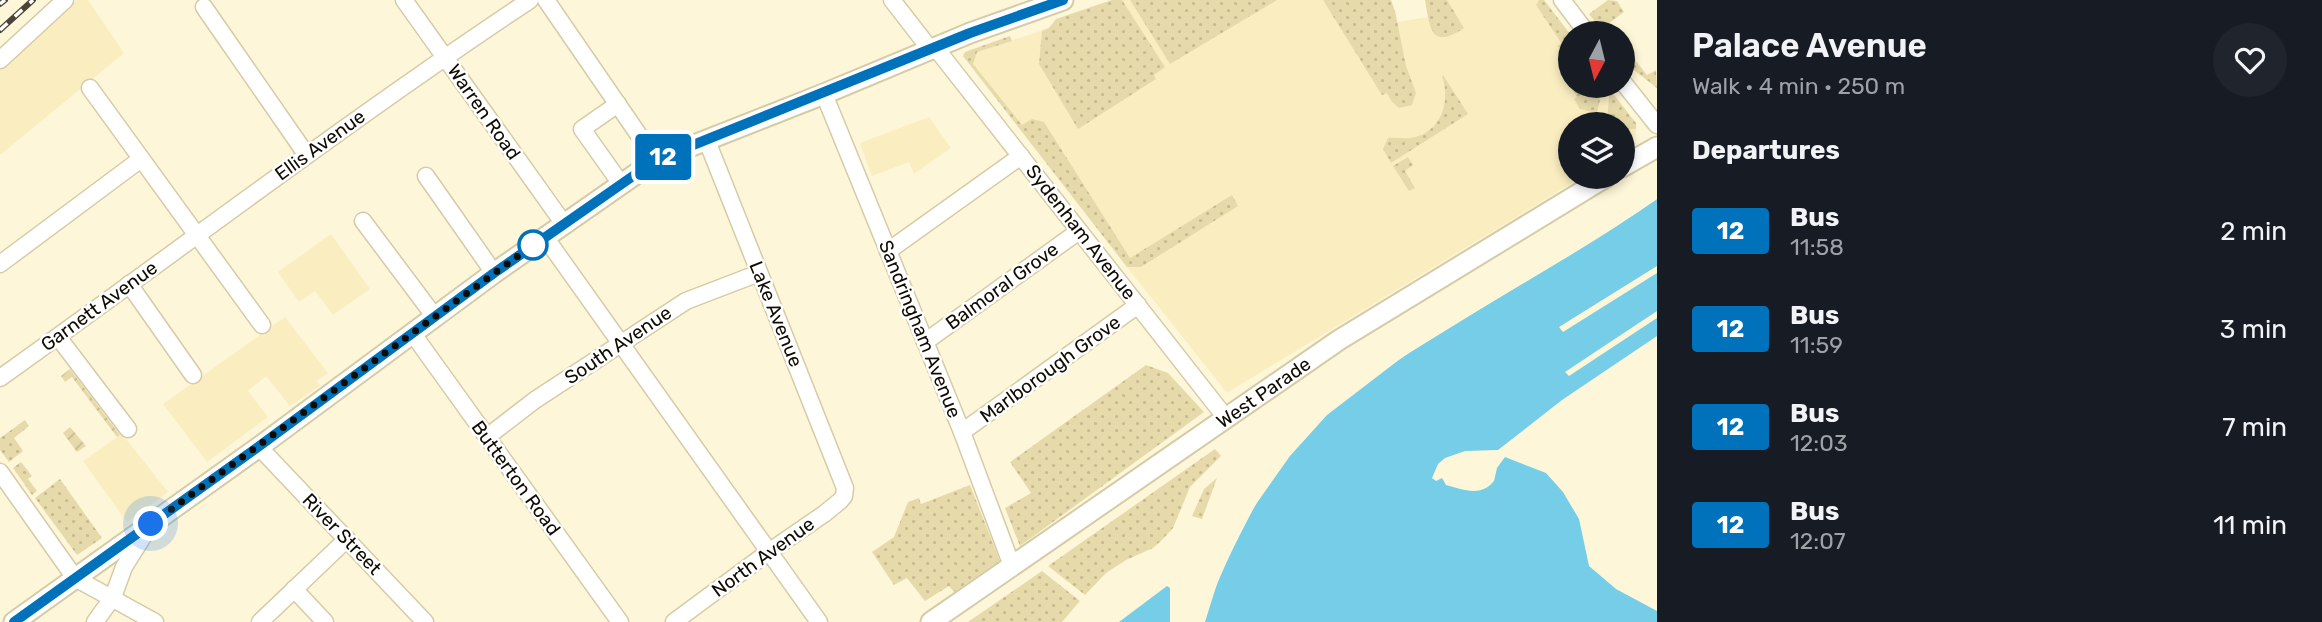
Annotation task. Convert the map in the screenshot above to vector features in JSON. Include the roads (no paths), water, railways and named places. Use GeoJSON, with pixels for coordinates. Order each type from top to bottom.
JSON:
{"type":"FeatureCollection","features":[{"type":"Feature","properties":{"kind":"main road"},"geometry":{"type":"LineString","coordinates":[[14,622],[494,273],[656,160],[932,48],[1063,0]]}},
{"type":"Feature","properties":{"kind":"main road"},"geometry":{"type":"LineString","coordinates":[[1635,160],[1657,147]]}},
{"type":"Feature","properties":{"kind":"main road","name":"West Parade"},"geometry":{"type":"LineString","coordinates":[[931,622],[1339,340],[1586,189]]}},
{"type":"Feature","properties":{"kind":"street"},"geometry":{"type":"LineString","coordinates":[[0,60],[65,0]]}},
{"type":"Feature","properties":{"kind":"street","name":"Warren Road"},"geometry":{"type":"LineString","coordinates":[[404,0],[564,224]]}},
{"type":"Feature","properties":{"kind":"street","name":"Ellis Avenue"},"geometry":{"type":"LineString","coordinates":[[197,234],[444,56],[530,0]]}},
{"type":"Feature","properties":{"kind":"street"},"geometry":{"type":"LineString","coordinates":[[547,0],[656,160]]}},
{"type":"Feature","properties":{"kind":"street","name":"Sydenham Avenue"},"geometry":{"type":"LineString","coordinates":[[892,0],[1021,156],[1226,418]]}},
{"type":"Feature","properties":{"kind":"street"},"geometry":{"type":"LineString","coordinates":[[1562,0],[1578,21]]}},
{"type":"Feature","properties":{"kind":"street"},"geometry":{"type":"LineString","coordinates":[[204,6],[306,154]]}},
{"type":"Feature","properties":{"kind":"street"},"geometry":{"type":"LineString","coordinates":[[90,88],[262,324]]}},
{"type":"Feature","properties":{"kind":"street","name":"Sandringham Avenue"},"geometry":{"type":"LineString","coordinates":[[824,93],[962,432],[1012,566]]}},
{"type":"Feature","properties":{"kind":"street"},"geometry":{"type":"LineString","coordinates":[[1635,97],[1657,125]]}},
{"type":"Feature","properties":{"kind":"street"},"geometry":{"type":"LineString","coordinates":[[618,104],[575,127],[621,184]]}},
{"type":"Feature","properties":{"kind":"street","name":"Lake Avenue"},"geometry":{"type":"LineString","coordinates":[[706,141],[845,488]]}},
{"type":"Feature","properties":{"kind":"street"},"geometry":{"type":"LineString","coordinates":[[888,251],[1021,156]]}},
{"type":"Feature","properties":{"kind":"street"},"geometry":{"type":"LineString","coordinates":[[0,264],[141,159]]}},
{"type":"Feature","properties":{"kind":"street"},"geometry":{"type":"LineString","coordinates":[[426,176],[494,273]]}},
{"type":"Feature","properties":{"kind":"street"},"geometry":{"type":"LineString","coordinates":[[363,221],[435,317]]}},
{"type":"Feature","properties":{"kind":"street","name":"Balmoral Grove"},"geometry":{"type":"LineString","coordinates":[[925,342],[1080,231]]}},
{"type":"Feature","properties":{"kind":"street","name":"Garnett Avenue"},"geometry":{"type":"LineString","coordinates":[[0,378],[197,234]]}},
{"type":"Feature","properties":{"kind":"street"},"geometry":{"type":"LineString","coordinates":[[545,237],[819,622]]}},
{"type":"Feature","properties":{"kind":"street","name":"South Avenue"},"geometry":{"type":"LineString","coordinates":[[487,437],[535,400],[686,301],[759,273]]}},
{"type":"Feature","properties":{"kind":"street"},"geometry":{"type":"LineString","coordinates":[[129,284],[193,375]]}},
{"type":"Feature","properties":{"kind":"street","name":"Marlborough Grove"},"geometry":{"type":"LineString","coordinates":[[962,432],[1138,305]]}},
{"type":"Feature","properties":{"kind":"street","name":"Butterton Road"},"geometry":{"type":"LineString","coordinates":[[413,334],[620,622]]}},
{"type":"Feature","properties":{"kind":"street"},"geometry":{"type":"LineString","coordinates":[[58,337],[128,429]]}},
{"type":"Feature","properties":{"kind":"street","name":"River Street"},"geometry":{"type":"LineString","coordinates":[[258,447],[425,622]]}},
{"type":"Feature","properties":{"kind":"street"},"geometry":{"type":"LineString","coordinates":[[0,472],[75,578],[155,622]]}},
{"type":"Feature","properties":{"kind":"street","name":"North Avenue"},"geometry":{"type":"LineString","coordinates":[[674,622],[840,501],[845,488]]}},
{"type":"Feature","properties":{"kind":"street"},"geometry":{"type":"LineString","coordinates":[[95,622],[113,597],[124,567],[151,524]]}},
{"type":"Feature","properties":{"kind":"street"},"geometry":{"type":"LineString","coordinates":[[260,622],[347,539]]}},
{"type":"Feature","properties":{"kind":"street"},"geometry":{"type":"LineString","coordinates":[[294,589],[325,622]]}},
{"type":"Feature","properties":{"kind":"water"},"geometry":{"type":"Polygon","coordinates":[[[1657,199],[1657,336],[1562,400],[1498,450],[1465,451],[1445,458],[1438,464],[1432,478],[1436,481],[1442,478],[1446,485],[1478,491],[1494,481],[1497,468],[1505,457],[1546,473],[1563,492],[1579,519],[1589,566],[1616,589],[1657,611],[1657,622],[1202,622],[1222,571],[1259,499],[1290,454],[1323,418],[1408,354],[1657,199]]]}},
{"type":"Feature","properties":{"kind":"water"},"geometry":{"type":"Polygon","coordinates":[[[1167,586],[1170,588],[1170,622],[1119,622],[1167,586]]]}},
{"type":"Feature","properties":{"kind":"railway"},"geometry":{"type":"LineString","coordinates":[[0,4],[5,0]]}},
{"type":"Feature","properties":{"kind":"railway"},"geometry":{"type":"LineString","coordinates":[[0,30],[33,0]]}}]}
